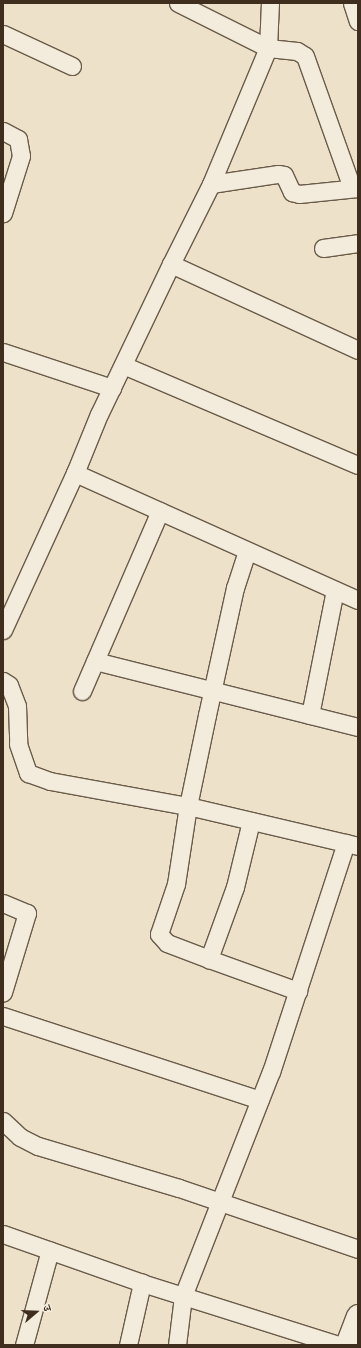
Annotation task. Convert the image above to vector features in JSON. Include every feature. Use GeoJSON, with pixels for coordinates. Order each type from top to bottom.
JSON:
{"type":"FeatureCollection","features":[{"type":"Feature","properties":{"kind":"street"},"geometry":{"type":"LineString","coordinates":[[178,3],[268,48],[297,51],[306,56],[355,188],[299,194],[292,192],[284,175],[278,174],[211,184]]}},
{"type":"Feature","properties":{"kind":"street"},"geometry":{"type":"LineString","coordinates":[[3,630],[112,388],[211,184],[268,48],[270,3]]}},
{"type":"Feature","properties":{"kind":"street"},"geometry":{"type":"LineString","coordinates":[[352,3],[358,22]]}},
{"type":"Feature","properties":{"kind":"street"},"geometry":{"type":"LineString","coordinates":[[3,34],[72,66]]}},
{"type":"Feature","properties":{"kind":"street"},"geometry":{"type":"LineString","coordinates":[[3,131],[18,139],[21,156],[3,213]]}},
{"type":"Feature","properties":{"kind":"street"},"geometry":{"type":"LineString","coordinates":[[323,248],[358,244]]}},
{"type":"Feature","properties":{"kind":"street"},"geometry":{"type":"LineString","coordinates":[[171,264],[358,350]]}},
{"type":"Feature","properties":{"kind":"street"},"geometry":{"type":"LineString","coordinates":[[3,352],[112,388]]}},
{"type":"Feature","properties":{"kind":"street"},"geometry":{"type":"LineString","coordinates":[[123,365],[358,465]]}},
{"type":"Feature","properties":{"kind":"street"},"geometry":{"type":"LineString","coordinates":[[75,473],[358,600]]}},
{"type":"Feature","properties":{"kind":"street"},"geometry":{"type":"LineString","coordinates":[[82,691],[160,511]]}},
{"type":"Feature","properties":{"kind":"street"},"geometry":{"type":"LineString","coordinates":[[247,551],[235,588],[188,806],[176,884],[159,934],[167,943],[298,991]]}},
{"type":"Feature","properties":{"kind":"street"},"geometry":{"type":"LineString","coordinates":[[310,715],[335,590]]}},
{"type":"Feature","properties":{"kind":"street"},"geometry":{"type":"LineString","coordinates":[[95,661],[358,727]]}},
{"type":"Feature","properties":{"kind":"street"},"geometry":{"type":"LineString","coordinates":[[3,681],[9,685],[17,706],[18,744],[28,773],[50,781],[188,806],[352,844],[222,1203],[183,1296],[177,1345]]}},
{"type":"Feature","properties":{"kind":"street"},"geometry":{"type":"LineString","coordinates":[[209,959],[236,887],[251,821]]}},
{"type":"Feature","properties":{"kind":"street"},"geometry":{"type":"LineString","coordinates":[[3,902],[26,913],[3,992]]}},
{"type":"Feature","properties":{"kind":"street"},"geometry":{"type":"LineString","coordinates":[[3,1016],[260,1100]]}},
{"type":"Feature","properties":{"kind":"street"},"geometry":{"type":"LineString","coordinates":[[3,1121],[20,1137],[38,1146],[222,1203],[358,1249]]}},
{"type":"Feature","properties":{"kind":"street"},"geometry":{"type":"LineString","coordinates":[[3,1234],[142,1283],[339,1345]]}},
{"type":"Feature","properties":{"kind":"street"},"geometry":{"type":"LineString","coordinates":[[24,1345],[50,1250]]}},
{"type":"Feature","properties":{"kind":"street"},"geometry":{"type":"LineString","coordinates":[[128,1345],[142,1283]]}},
{"type":"Feature","properties":{"kind":"street"},"geometry":{"type":"LineString","coordinates":[[347,1345],[358,1316]]}}]}
